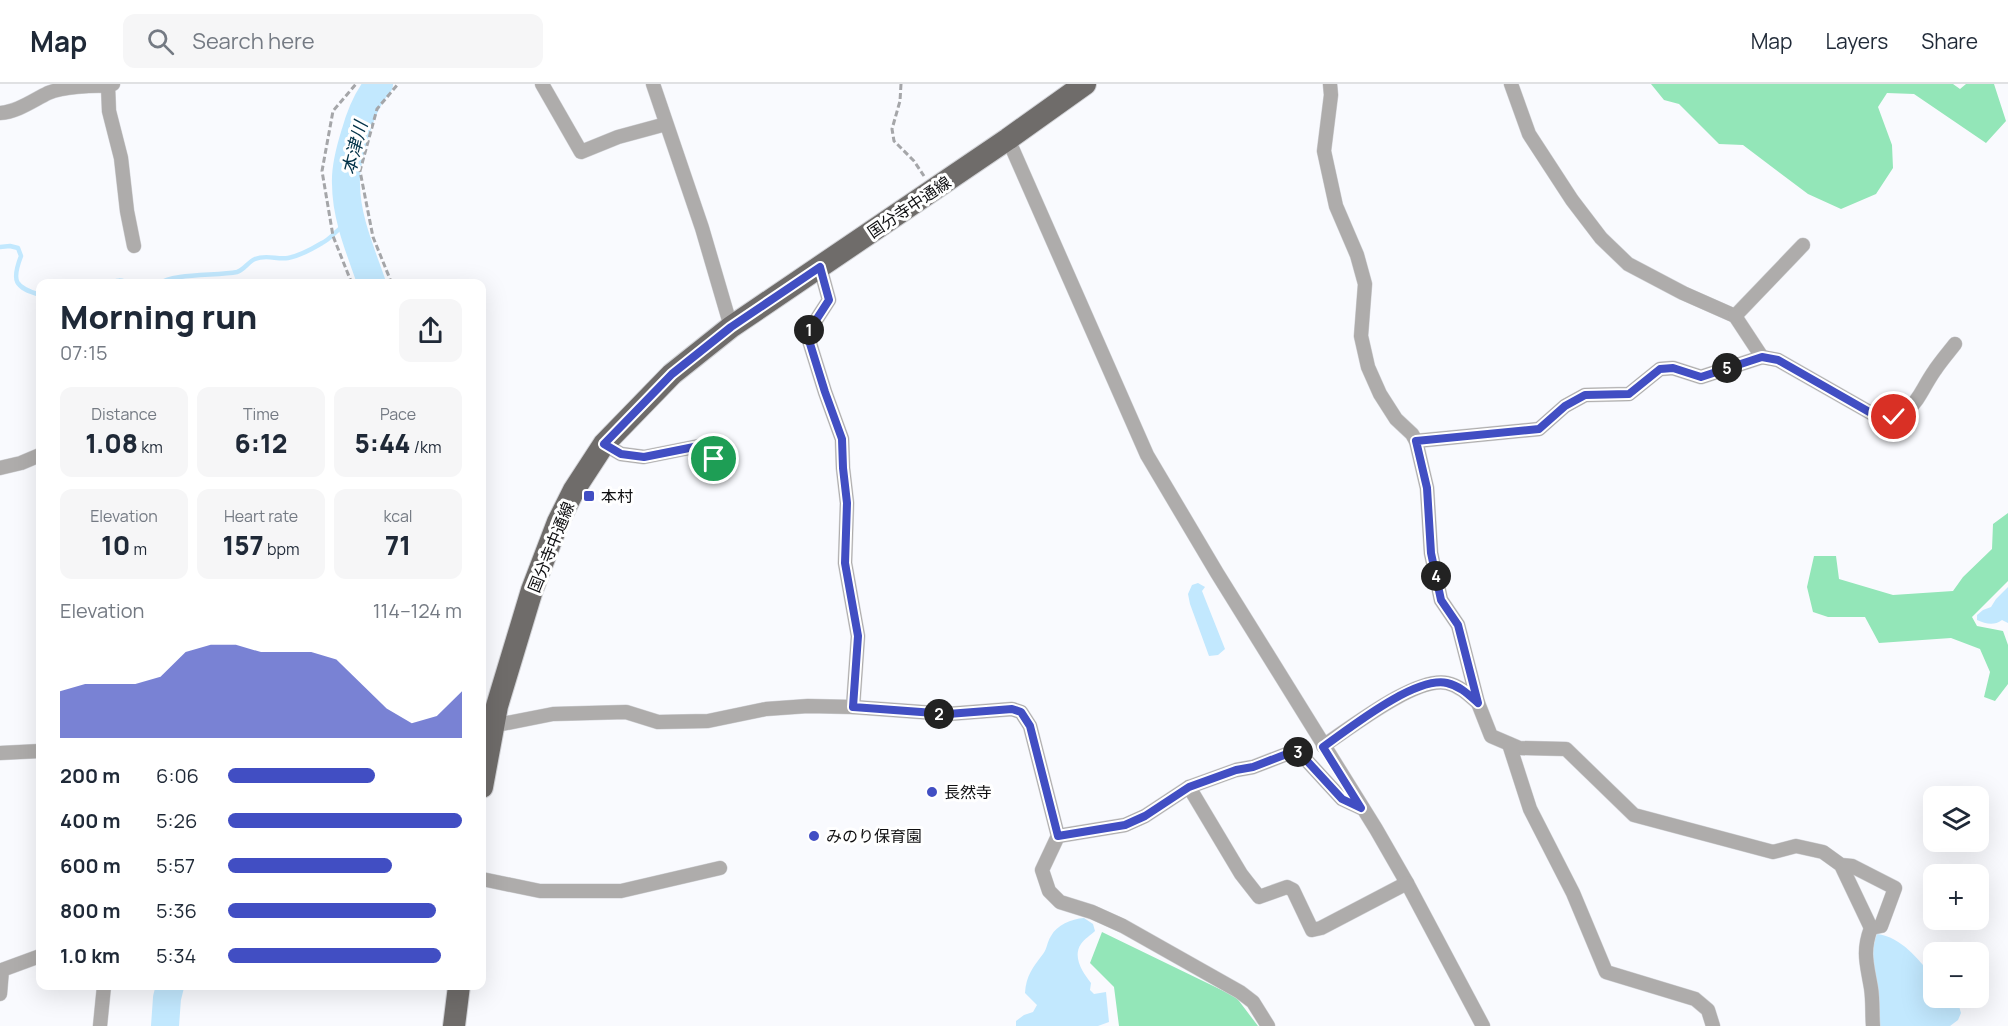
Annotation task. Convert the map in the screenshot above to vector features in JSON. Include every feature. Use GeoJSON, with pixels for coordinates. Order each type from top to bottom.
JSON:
{"type":"FeatureCollection","features":[{"type":"Feature","properties":{"kind":"main road","name":"国分寺中通線"},"geometry":{"type":"LineString","coordinates":[[486,757],[492,726],[532,590],[558,522],[574,490],[604,444],[672,374],[731,327],[1085,84]]}},
{"type":"Feature","properties":{"kind":"main road"},"geometry":{"type":"LineString","coordinates":[[454,1026],[458,990]]}},
{"type":"Feature","properties":{"kind":"street"},"geometry":{"type":"LineString","coordinates":[[542,84],[581,152],[618,137],[666,124]]}},
{"type":"Feature","properties":{"kind":"street"},"geometry":{"type":"LineString","coordinates":[[653,84],[702,228],[731,327]]}},
{"type":"Feature","properties":{"kind":"street"},"geometry":{"type":"LineString","coordinates":[[1330,84],[1331,95],[1324,151],[1336,206],[1357,255],[1365,284],[1361,336],[1368,367],[1380,394],[1396,419],[1416,441],[1427,488],[1431,553],[1441,600],[1458,625],[1478,703],[1491,736],[1519,748],[1566,749],[1634,815],[1773,852],[1796,846],[1823,852],[1841,865],[1871,928],[1865,958],[1872,991],[1873,1026]]}},
{"type":"Feature","properties":{"kind":"street"},"geometry":{"type":"LineString","coordinates":[[1511,84],[1529,134],[1572,200],[1601,238],[1628,264],[1683,293],[1735,316],[1762,357]]}},
{"type":"Feature","properties":{"kind":"street"},"geometry":{"type":"LineString","coordinates":[[0,113],[29,104],[50,92],[94,85],[110,85],[109,111],[121,158],[127,211],[134,246]]}},
{"type":"Feature","properties":{"kind":"street"},"geometry":{"type":"LineString","coordinates":[[1008,139],[1147,455],[1407,882],[1484,1026]]}},
{"type":"Feature","properties":{"kind":"street"},"geometry":{"type":"LineString","coordinates":[[1735,316],[1803,245]]}},
{"type":"Feature","properties":{"kind":"street"},"geometry":{"type":"LineString","coordinates":[[820,267],[829,300],[807,334],[842,439],[847,503],[845,563],[858,636],[853,707]]}},
{"type":"Feature","properties":{"kind":"street"},"geometry":{"type":"LineString","coordinates":[[1416,441],[1539,429],[1565,406],[1585,395],[1629,394],[1660,369],[1673,368],[1701,377],[1762,357],[1778,360],[1878,417],[1894,417],[1909,410],[1921,396],[1934,371],[1955,344]]}},
{"type":"Feature","properties":{"kind":"street"},"geometry":{"type":"LineString","coordinates":[[604,444],[621,454],[644,457],[704,445],[714,459]]}},
{"type":"Feature","properties":{"kind":"street"},"geometry":{"type":"LineString","coordinates":[[0,468],[36,457]]}},
{"type":"Feature","properties":{"kind":"street"},"geometry":{"type":"LineString","coordinates":[[1323,747],[1395,697],[1418,687],[1444,682],[1460,687],[1478,703]]}},
{"type":"Feature","properties":{"kind":"street"},"geometry":{"type":"LineString","coordinates":[[492,726],[554,714],[626,712],[658,722],[708,721],[766,709],[808,706],[948,714],[1012,709],[1021,712],[1030,726],[1058,836],[1042,870],[1049,891],[1060,902],[1092,912],[1123,926],[1240,992],[1253,1002],[1268,1026]]}},
{"type":"Feature","properties":{"kind":"street"},"geometry":{"type":"LineString","coordinates":[[1509,744],[1530,809],[1573,893],[1606,972],[1695,999],[1708,1010],[1713,1026]]}},
{"type":"Feature","properties":{"kind":"street"},"geometry":{"type":"LineString","coordinates":[[1058,836],[1125,825],[1145,816],[1189,787],[1236,770],[1253,767],[1297,750],[1342,799],[1361,808]]}},
{"type":"Feature","properties":{"kind":"street"},"geometry":{"type":"LineString","coordinates":[[0,753],[36,751]]}},
{"type":"Feature","properties":{"kind":"street"},"geometry":{"type":"LineString","coordinates":[[1189,787],[1241,873],[1259,897],[1287,887],[1293,890],[1312,930],[1322,928],[1407,882]]}},
{"type":"Feature","properties":{"kind":"street"},"geometry":{"type":"LineString","coordinates":[[1841,865],[1852,866],[1895,888],[1881,926],[1871,928]]}},
{"type":"Feature","properties":{"kind":"street"},"geometry":{"type":"LineString","coordinates":[[486,880],[540,891],[621,891],[720,868]]}},
{"type":"Feature","properties":{"kind":"street"},"geometry":{"type":"LineString","coordinates":[[0,994],[2,970],[36,957]]}},
{"type":"Feature","properties":{"kind":"street"},"geometry":{"type":"LineString","coordinates":[[100,1026],[104,990]]}},
{"type":"Feature","properties":{"kind":"path"},"geometry":{"type":"LineString","coordinates":[[350,279],[333,236],[322,171],[333,111],[356,84]]}},
{"type":"Feature","properties":{"kind":"path"},"geometry":{"type":"LineString","coordinates":[[390,279],[373,237],[360,171],[377,109],[398,84]]}},
{"type":"Feature","properties":{"kind":"path"},"geometry":{"type":"LineString","coordinates":[[901,84],[900,101],[892,129],[894,141],[914,161],[934,189]]}},
{"type":"Feature","properties":{"kind":"green space"},"geometry":{"type":"Polygon","coordinates":[[[1651,84],[1953,84],[1960,89],[1966,84],[1994,84],[2006,121],[1986,143],[1914,94],[1887,93],[1878,107],[1892,145],[1893,168],[1876,194],[1841,209],[1808,194],[1743,145],[1719,144],[1679,104],[1664,100],[1651,84]]]}},
{"type":"Feature","properties":{"kind":"green space"},"geometry":{"type":"Polygon","coordinates":[[[2008,513],[2008,581],[1972,617],[1977,626],[2003,631],[2008,645],[2008,684],[1995,701],[1984,697],[1990,672],[1980,649],[1951,638],[1879,643],[1865,617],[1828,617],[1813,612],[1807,587],[1814,556],[1836,556],[1839,579],[1893,595],[1953,591],[1963,577],[1992,549],[1993,524],[2008,513]]]}},
{"type":"Feature","properties":{"kind":"green space"},"geometry":{"type":"Polygon","coordinates":[[[1102,932],[1236,997],[1258,1026],[1119,1026],[1114,987],[1090,963],[1102,932]]]}},
{"type":"Feature","properties":{"kind":"water"},"geometry":{"type":"Polygon","coordinates":[[[1198,583],[1205,587],[1202,591],[1225,649],[1218,655],[1209,656],[1190,604],[1188,594],[1192,585],[1198,583]]]}},
{"type":"Feature","properties":{"kind":"water"},"geometry":{"type":"Polygon","coordinates":[[[2008,587],[2008,623],[2002,620],[1990,624],[1977,620],[1977,615],[1991,607],[2008,587]]]}},
{"type":"Feature","properties":{"kind":"water"},"geometry":{"type":"Polygon","coordinates":[[[1084,918],[1093,924],[1095,931],[1081,944],[1078,959],[1091,983],[1090,990],[1094,994],[1106,992],[1109,1022],[1098,1026],[1016,1026],[1016,1021],[1033,1012],[1037,1005],[1025,993],[1027,982],[1051,936],[1065,923],[1084,918]]]}},
{"type":"Feature","properties":{"kind":"water"},"geometry":{"type":"Polygon","coordinates":[[[1877,934],[1886,936],[1894,939],[1915,956],[1923,965],[1923,1008],[1960,1008],[1961,1013],[1958,1020],[1950,1026],[1879,1026],[1873,968],[1877,934]]]}},
{"type":"Feature","properties":{"kind":"waterway","name":"本津川"},"geometry":{"type":"LineString","coordinates":[[370,279],[351,222],[346,178],[347,165],[359,121],[367,101],[379,84]]}},
{"type":"Feature","properties":{"kind":"waterway"},"geometry":{"type":"LineString","coordinates":[[170,279],[237,272],[259,258],[297,256],[326,241],[352,221]]}},
{"type":"Feature","properties":{"kind":"waterway"},"geometry":{"type":"LineString","coordinates":[[0,247],[18,248],[21,256],[16,272],[17,282],[25,289],[36,293]]}},
{"type":"Feature","properties":{"kind":"waterway","name":"本津川"},"geometry":{"type":"LineString","coordinates":[[165,1026],[169,990]]}},
{"type":"Feature","properties":{"kind":"place","name":"本村"},"geometry":{"type":"Point","coordinates":[589,496]}},
{"type":"Feature","properties":{"kind":"place","name":"長然寺"},"geometry":{"type":"Point","coordinates":[932,792]}},
{"type":"Feature","properties":{"kind":"place","name":"みのり保育園"},"geometry":{"type":"Point","coordinates":[814,836]}},
{"type":"Feature","properties":{"kind":"route"},"geometry":{"type":"LineString","coordinates":[[714,459],[704,445],[644,457],[621,454],[604,444],[672,374],[731,327],[820,267],[829,300],[807,334],[842,439],[847,503],[845,563],[858,636],[853,707],[948,714],[1012,709],[1021,712],[1030,726],[1058,836],[1125,825],[1145,816],[1189,787],[1236,770],[1253,767],[1297,750],[1342,799],[1361,808],[1323,747],[1395,697],[1418,687],[1444,682],[1460,687],[1478,703],[1458,625],[1441,600],[1431,553],[1427,488],[1416,441],[1539,429],[1565,406],[1585,395],[1629,394],[1660,369],[1673,368],[1701,377],[1762,357],[1778,360],[1878,417],[1894,417]]}}]}
